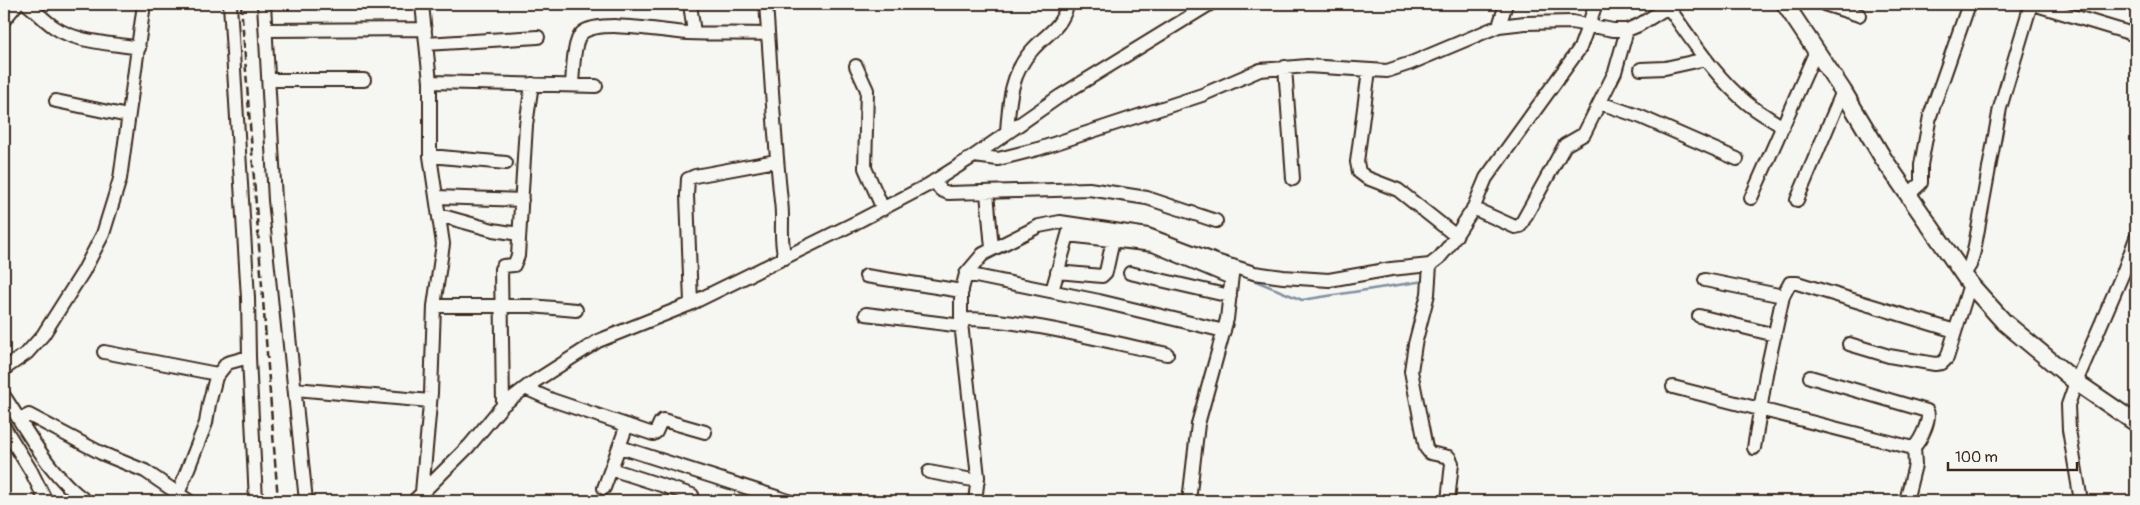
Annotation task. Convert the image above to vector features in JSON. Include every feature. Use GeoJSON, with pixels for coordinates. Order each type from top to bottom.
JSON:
{"type":"FeatureCollection","features":[{"type":"Feature","properties":{"kind":"main road"},"geometry":{"type":"LineString","coordinates":[[1785,4],[1843,91],[1883,158],[1966,280],[2004,322],[2076,382],[2136,422]]}},
{"type":"Feature","properties":{"kind":"street"},"geometry":{"type":"LineString","coordinates":[[4,20],[16,4]]}},
{"type":"Feature","properties":{"kind":"street"},"geometry":{"type":"LineString","coordinates":[[27,4],[54,27],[63,32],[139,48]]}},
{"type":"Feature","properties":{"kind":"street"},"geometry":{"type":"LineString","coordinates":[[4,369],[23,356],[43,336],[97,246],[120,178],[144,4]]}},
{"type":"Feature","properties":{"kind":"street"},"geometry":{"type":"LineString","coordinates":[[230,4],[248,298],[256,501]]}},
{"type":"Feature","properties":{"kind":"street"},"geometry":{"type":"LineString","coordinates":[[264,4],[275,200],[306,501]]}},
{"type":"Feature","properties":{"kind":"street"},"geometry":{"type":"LineString","coordinates":[[418,497],[430,401],[434,306],[442,250],[430,156],[430,82],[422,4]]}},
{"type":"Feature","properties":{"kind":"street"},"geometry":{"type":"LineString","coordinates":[[690,4],[694,33]]}},
{"type":"Feature","properties":{"kind":"street"},"geometry":{"type":"LineString","coordinates":[[766,4],[776,162],[782,207],[781,242],[785,258]]}},
{"type":"Feature","properties":{"kind":"street"},"geometry":{"type":"LineString","coordinates":[[1006,132],[1014,79],[1031,50],[1058,26],[1067,4]]}},
{"type":"Feature","properties":{"kind":"street"},"geometry":{"type":"LineString","coordinates":[[418,497],[469,446],[504,405],[524,388],[598,341],[691,303],[785,258],[934,181],[974,156],[1006,132],[1189,9],[1210,4]]}},
{"type":"Feature","properties":{"kind":"street"},"geometry":{"type":"LineString","coordinates":[[1499,26],[1506,4]]}},
{"type":"Feature","properties":{"kind":"street"},"geometry":{"type":"LineString","coordinates":[[1448,501],[1452,463],[1449,457],[1430,453],[1426,448],[1411,371],[1415,344],[1428,294],[1430,270],[1477,209],[1486,178],[1580,48],[1591,25],[1596,4]]}},
{"type":"Feature","properties":{"kind":"street"},"geometry":{"type":"LineString","coordinates":[[1824,4],[1859,15]]}},
{"type":"Feature","properties":{"kind":"street"},"geometry":{"type":"LineString","coordinates":[[1909,194],[1921,183],[1921,165],[1930,116],[1969,4]]}},
{"type":"Feature","properties":{"kind":"street"},"geometry":{"type":"LineString","coordinates":[[1849,344],[1889,356],[1938,364],[1947,358],[1974,251],[2000,108],[2032,4],[2136,36]]}},
{"type":"Feature","properties":{"kind":"street"},"geometry":{"type":"LineString","coordinates":[[974,156],[998,159],[1038,149],[1202,96],[1249,74],[1285,67],[1393,70],[1499,26],[1525,23],[1572,22],[1613,30],[1628,30],[1671,5],[1706,59],[1729,86],[1747,102],[1783,127]]}},
{"type":"Feature","properties":{"kind":"street"},"geometry":{"type":"LineString","coordinates":[[572,85],[578,38],[584,32],[614,26],[694,33],[768,34]]}},
{"type":"Feature","properties":{"kind":"street"},"geometry":{"type":"LineString","coordinates":[[266,30],[425,29]]}},
{"type":"Feature","properties":{"kind":"street"},"geometry":{"type":"LineString","coordinates":[[1477,209],[1515,227],[1520,226],[1565,146],[1584,134],[1620,59],[1628,30]]}},
{"type":"Feature","properties":{"kind":"street"},"geometry":{"type":"LineString","coordinates":[[426,44],[538,37]]}},
{"type":"Feature","properties":{"kind":"street"},"geometry":{"type":"LineString","coordinates":[[1751,198],[1816,51]]}},
{"type":"Feature","properties":{"kind":"street"},"geometry":{"type":"LineString","coordinates":[[1641,69],[1665,68],[1706,59]]}},
{"type":"Feature","properties":{"kind":"street"},"geometry":{"type":"LineString","coordinates":[[856,66],[865,83],[868,94],[864,164],[868,178],[882,208]]}},
{"type":"Feature","properties":{"kind":"street"},"geometry":{"type":"LineString","coordinates":[[1285,67],[1294,179]]}},
{"type":"Feature","properties":{"kind":"street"},"geometry":{"type":"LineString","coordinates":[[1370,70],[1357,162],[1359,172],[1367,178],[1398,190],[1456,236]]}},
{"type":"Feature","properties":{"kind":"street"},"geometry":{"type":"LineString","coordinates":[[269,80],[364,80]]}},
{"type":"Feature","properties":{"kind":"street"},"geometry":{"type":"LineString","coordinates":[[430,82],[596,86]]}},
{"type":"Feature","properties":{"kind":"street"},"geometry":{"type":"LineString","coordinates":[[504,405],[501,268],[515,264],[522,200],[526,125],[532,84]]}},
{"type":"Feature","properties":{"kind":"street"},"geometry":{"type":"LineString","coordinates":[[1797,200],[1843,91]]}},
{"type":"Feature","properties":{"kind":"street"},"geometry":{"type":"LineString","coordinates":[[56,101],[128,116]]}},
{"type":"Feature","properties":{"kind":"street"},"geometry":{"type":"LineString","coordinates":[[1600,103],[1641,117],[1738,159]]}},
{"type":"Feature","properties":{"kind":"street"},"geometry":{"type":"LineString","coordinates":[[430,156],[506,163]]}},
{"type":"Feature","properties":{"kind":"street"},"geometry":{"type":"LineString","coordinates":[[691,303],[686,183],[688,179],[695,176],[776,162]]}},
{"type":"Feature","properties":{"kind":"street"},"geometry":{"type":"LineString","coordinates":[[934,181],[945,193],[1089,189],[1147,198],[1182,208],[1216,221]]}},
{"type":"Feature","properties":{"kind":"street"},"geometry":{"type":"LineString","coordinates":[[987,193],[992,248]]}},
{"type":"Feature","properties":{"kind":"street"},"geometry":{"type":"LineString","coordinates":[[436,197],[522,200]]}},
{"type":"Feature","properties":{"kind":"street"},"geometry":{"type":"LineString","coordinates":[[439,215],[493,230],[519,234]]}},
{"type":"Feature","properties":{"kind":"street"},"geometry":{"type":"LineString","coordinates":[[975,501],[978,481],[962,290],[978,259],[992,248],[1039,226],[1053,222],[1070,230],[1112,240],[1153,245],[1232,272],[1329,280],[1391,269],[1430,270]]}},
{"type":"Feature","properties":{"kind":"street"},"geometry":{"type":"LineString","coordinates":[[1070,230],[1148,235],[1232,272]]}},
{"type":"Feature","properties":{"kind":"street"},"geometry":{"type":"LineString","coordinates":[[1052,291],[1070,230]]}},
{"type":"Feature","properties":{"kind":"street"},"geometry":{"type":"LineString","coordinates":[[2081,501],[2068,411],[2069,400],[2124,273],[2136,238]]}},
{"type":"Feature","properties":{"kind":"street"},"geometry":{"type":"LineString","coordinates":[[1057,272],[1102,276],[1106,272],[1112,240]]}},
{"type":"Feature","properties":{"kind":"street"},"geometry":{"type":"LineString","coordinates":[[1190,501],[1198,424],[1224,331],[1232,272]]}},
{"type":"Feature","properties":{"kind":"street"},"geometry":{"type":"LineString","coordinates":[[1130,273],[1230,296]]}},
{"type":"Feature","properties":{"kind":"street"},"geometry":{"type":"LineString","coordinates":[[969,274],[1052,291],[1224,331]]}},
{"type":"Feature","properties":{"kind":"street"},"geometry":{"type":"LineString","coordinates":[[866,276],[962,290]]}},
{"type":"Feature","properties":{"kind":"street"},"geometry":{"type":"LineString","coordinates":[[1705,280],[1783,296]]}},
{"type":"Feature","properties":{"kind":"street"},"geometry":{"type":"LineString","coordinates":[[1754,448],[1783,296],[1788,285],[1794,282],[1955,331]]}},
{"type":"Feature","properties":{"kind":"street"},"geometry":{"type":"LineString","coordinates":[[434,306],[531,306],[576,310]]}},
{"type":"Feature","properties":{"kind":"street"},"geometry":{"type":"LineString","coordinates":[[866,314],[964,321],[994,321],[1167,354]]}},
{"type":"Feature","properties":{"kind":"street"},"geometry":{"type":"LineString","coordinates":[[1699,316],[1775,335]]}},
{"type":"Feature","properties":{"kind":"street"},"geometry":{"type":"LineString","coordinates":[[104,352],[217,374]]}},
{"type":"Feature","properties":{"kind":"street"},"geometry":{"type":"LineString","coordinates":[[20,420],[29,415],[101,453],[145,471],[184,498],[206,423],[212,388],[217,374],[227,363],[249,357]]}},
{"type":"Feature","properties":{"kind":"street"},"geometry":{"type":"LineString","coordinates":[[1810,377],[1927,411],[1928,417],[1914,447],[1915,465],[1906,501]]}},
{"type":"Feature","properties":{"kind":"street"},"geometry":{"type":"LineString","coordinates":[[1673,387],[1914,447]]}},
{"type":"Feature","properties":{"kind":"street"},"geometry":{"type":"LineString","coordinates":[[524,388],[552,400],[654,434],[663,420],[705,432]]}},
{"type":"Feature","properties":{"kind":"street"},"geometry":{"type":"LineString","coordinates":[[295,389],[430,401]]}},
{"type":"Feature","properties":{"kind":"street"},"geometry":{"type":"LineString","coordinates":[[4,396],[57,475],[69,488],[86,501]]}},
{"type":"Feature","properties":{"kind":"street"},"geometry":{"type":"LineString","coordinates":[[604,488],[627,425]]}},
{"type":"Feature","properties":{"kind":"street"},"geometry":{"type":"LineString","coordinates":[[4,427],[46,501]]}},
{"type":"Feature","properties":{"kind":"street"},"geometry":{"type":"LineString","coordinates":[[620,447],[789,501]]}},
{"type":"Feature","properties":{"kind":"street"},"geometry":{"type":"LineString","coordinates":[[611,469],[692,495]]}},
{"type":"Feature","properties":{"kind":"street"},"geometry":{"type":"LineString","coordinates":[[929,472],[978,481]]}},
{"type":"Feature","properties":{"kind":"waterway"},"geometry":{"type":"LineString","coordinates":[[1465,233],[1472,220]]}},
{"type":"Feature","properties":{"kind":"waterway"},"geometry":{"type":"LineString","coordinates":[[1054,229],[1065,230]]}},
{"type":"Feature","properties":{"kind":"waterway"},"geometry":{"type":"LineString","coordinates":[[982,263],[1041,232]]}},
{"type":"Feature","properties":{"kind":"waterway"},"geometry":{"type":"LineString","coordinates":[[1246,277],[1302,300],[1424,281]]}},
{"type":"Feature","properties":{"kind":"railway"},"geometry":{"type":"LineString","coordinates":[[241,4],[278,501]]}}]}
